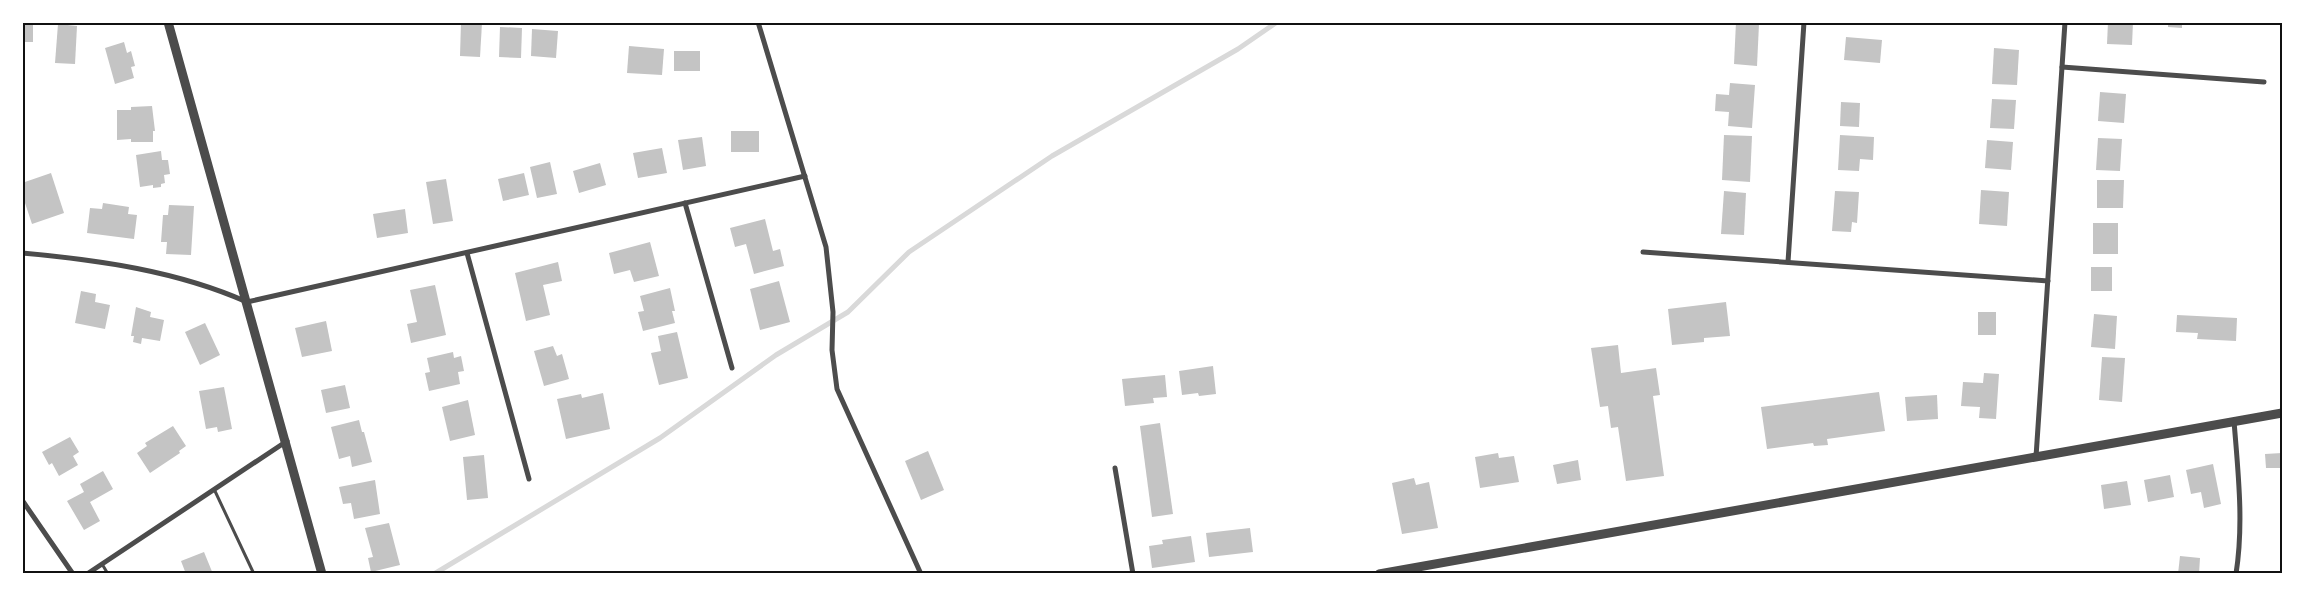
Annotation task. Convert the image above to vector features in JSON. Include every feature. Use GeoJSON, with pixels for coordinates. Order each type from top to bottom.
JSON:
{"type":"FeatureCollection","features":[{"type":"Feature","properties":{"kind":"street"},"geometry":{"type":"LineString","coordinates":[[168,22],[287,441],[322,574]]}},
{"type":"Feature","properties":{"kind":"street"},"geometry":{"type":"LineString","coordinates":[[758,22],[826,247],[833,312],[832,350],[837,389],[921,574]]}},
{"type":"Feature","properties":{"kind":"street"},"geometry":{"type":"LineString","coordinates":[[1788,262],[1804,22]]}},
{"type":"Feature","properties":{"kind":"street"},"geometry":{"type":"LineString","coordinates":[[2036,458],[2065,22]]}},
{"type":"Feature","properties":{"kind":"street"},"geometry":{"type":"LineString","coordinates":[[2062,67],[2264,82]]}},
{"type":"Feature","properties":{"kind":"street"},"geometry":{"type":"LineString","coordinates":[[22,253],[110,264],[173,277],[221,290],[247,302],[805,176]]}},
{"type":"Feature","properties":{"kind":"street"},"geometry":{"type":"LineString","coordinates":[[685,203],[732,368]]}},
{"type":"Feature","properties":{"kind":"street"},"geometry":{"type":"LineString","coordinates":[[1643,252],[2048,281]]}},
{"type":"Feature","properties":{"kind":"street"},"geometry":{"type":"LineString","coordinates":[[467,253],[529,479]]}},
{"type":"Feature","properties":{"kind":"street"},"geometry":{"type":"LineString","coordinates":[[1379,574],[2282,413]]}},
{"type":"Feature","properties":{"kind":"street"},"geometry":{"type":"LineString","coordinates":[[2234,421],[2240,493],[2241,536],[2236,574]]}},
{"type":"Feature","properties":{"kind":"street"},"geometry":{"type":"LineString","coordinates":[[87,574],[287,441]]}},
{"type":"Feature","properties":{"kind":"street"},"geometry":{"type":"LineString","coordinates":[[1115,468],[1133,574]]}},
{"type":"Feature","properties":{"kind":"street"},"geometry":{"type":"LineString","coordinates":[[22,500],[73,574]]}},
{"type":"Feature","properties":{"kind":"lane"},"geometry":{"type":"LineString","coordinates":[[214,490],[254,574]]}},
{"type":"Feature","properties":{"kind":"lane"},"geometry":{"type":"LineString","coordinates":[[102,564],[108,574]]}},
{"type":"Feature","properties":{"kind":"building"},"geometry":{"type":"Polygon","coordinates":[[[22,22],[33,22],[33,42],[22,42],[22,22]]]}},
{"type":"Feature","properties":{"kind":"building"},"geometry":{"type":"Polygon","coordinates":[[[461,22],[482,23],[480,57],[460,56],[461,22]]]}},
{"type":"Feature","properties":{"kind":"building"},"geometry":{"type":"Polygon","coordinates":[[[1736,22],[1759,24],[1757,66],[1734,64],[1736,22]]]}},
{"type":"Feature","properties":{"kind":"building"},"geometry":{"type":"Polygon","coordinates":[[[2108,22],[2133,22],[2132,45],[2107,44],[2108,22]]]}},
{"type":"Feature","properties":{"kind":"building"},"geometry":{"type":"Polygon","coordinates":[[[2168,22],[2182,22],[2182,28],[2168,27],[2168,22]]]}},
{"type":"Feature","properties":{"kind":"building"},"geometry":{"type":"Polygon","coordinates":[[[58,24],[77,26],[75,64],[55,63],[58,24]]]}},
{"type":"Feature","properties":{"kind":"building"},"geometry":{"type":"Polygon","coordinates":[[[500,27],[522,28],[521,58],[499,57],[500,27]]]}},
{"type":"Feature","properties":{"kind":"building"},"geometry":{"type":"Polygon","coordinates":[[[532,29],[558,31],[556,58],[531,56],[532,29]]]}},
{"type":"Feature","properties":{"kind":"building"},"geometry":{"type":"Polygon","coordinates":[[[1846,37],[1882,40],[1880,63],[1844,60],[1846,37]]]}},
{"type":"Feature","properties":{"kind":"building"},"geometry":{"type":"Polygon","coordinates":[[[124,42],[127,53],[131,51],[135,66],[131,67],[134,78],[115,84],[105,48],[124,42]]]}},
{"type":"Feature","properties":{"kind":"building"},"geometry":{"type":"Polygon","coordinates":[[[629,46],[664,49],[662,75],[627,73],[629,46]]]}},
{"type":"Feature","properties":{"kind":"building"},"geometry":{"type":"Polygon","coordinates":[[[1994,48],[2019,50],[2017,85],[1992,84],[1994,48]]]}},
{"type":"Feature","properties":{"kind":"building"},"geometry":{"type":"Polygon","coordinates":[[[674,51],[700,51],[700,71],[674,71],[674,51]]]}},
{"type":"Feature","properties":{"kind":"building"},"geometry":{"type":"Polygon","coordinates":[[[1730,83],[1755,85],[1752,128],[1728,126],[1729,112],[1715,111],[1716,94],[1729,95],[1730,83]]]}},
{"type":"Feature","properties":{"kind":"building"},"geometry":{"type":"Polygon","coordinates":[[[2100,92],[2126,94],[2124,123],[2098,121],[2100,92]]]}},
{"type":"Feature","properties":{"kind":"building"},"geometry":{"type":"Polygon","coordinates":[[[1992,99],[2016,100],[2014,129],[1990,128],[1992,99]]]}},
{"type":"Feature","properties":{"kind":"building"},"geometry":{"type":"Polygon","coordinates":[[[1841,102],[1860,103],[1859,127],[1840,126],[1841,102]]]}},
{"type":"Feature","properties":{"kind":"building"},"geometry":{"type":"Polygon","coordinates":[[[152,106],[155,131],[153,131],[153,142],[131,142],[131,139],[117,140],[117,110],[131,110],[131,107],[152,106]]]}},
{"type":"Feature","properties":{"kind":"building"},"geometry":{"type":"Polygon","coordinates":[[[731,131],[759,131],[759,152],[731,152],[731,131]]]}},
{"type":"Feature","properties":{"kind":"building"},"geometry":{"type":"Polygon","coordinates":[[[1724,135],[1752,136],[1750,182],[1722,180],[1724,135]]]}},
{"type":"Feature","properties":{"kind":"building"},"geometry":{"type":"Polygon","coordinates":[[[1840,135],[1874,137],[1873,160],[1860,159],[1859,171],[1838,170],[1840,135]]]}},
{"type":"Feature","properties":{"kind":"building"},"geometry":{"type":"Polygon","coordinates":[[[702,137],[706,166],[683,170],[678,140],[702,137]]]}},
{"type":"Feature","properties":{"kind":"building"},"geometry":{"type":"Polygon","coordinates":[[[2098,138],[2122,139],[2120,171],[2096,170],[2098,138]]]}},
{"type":"Feature","properties":{"kind":"building"},"geometry":{"type":"Polygon","coordinates":[[[1987,140],[2013,142],[2011,170],[1985,168],[1987,140]]]}},
{"type":"Feature","properties":{"kind":"building"},"geometry":{"type":"Polygon","coordinates":[[[662,148],[667,173],[638,178],[633,153],[662,148]]]}},
{"type":"Feature","properties":{"kind":"building"},"geometry":{"type":"Polygon","coordinates":[[[161,151],[162,160],[168,160],[170,174],[164,175],[165,183],[161,184],[161,187],[153,188],[153,185],[140,187],[136,155],[161,151]]]}},
{"type":"Feature","properties":{"kind":"building"},"geometry":{"type":"Polygon","coordinates":[[[550,162],[557,194],[537,198],[530,167],[550,162]]]}},
{"type":"Feature","properties":{"kind":"building"},"geometry":{"type":"Polygon","coordinates":[[[600,163],[606,185],[579,193],[573,171],[600,163]]]}},
{"type":"Feature","properties":{"kind":"building"},"geometry":{"type":"Polygon","coordinates":[[[51,173],[64,213],[32,224],[22,194],[22,183],[51,173]]]}},
{"type":"Feature","properties":{"kind":"building"},"geometry":{"type":"Polygon","coordinates":[[[524,173],[529,195],[503,201],[498,179],[524,173]]]}},
{"type":"Feature","properties":{"kind":"building"},"geometry":{"type":"Polygon","coordinates":[[[446,179],[453,221],[433,224],[426,182],[446,179]]]}},
{"type":"Feature","properties":{"kind":"building"},"geometry":{"type":"Polygon","coordinates":[[[2097,180],[2124,180],[2123,208],[2097,208],[2097,180]]]}},
{"type":"Feature","properties":{"kind":"building"},"geometry":{"type":"Polygon","coordinates":[[[1981,190],[2009,192],[2007,226],[1979,224],[1981,190]]]}},
{"type":"Feature","properties":{"kind":"building"},"geometry":{"type":"Polygon","coordinates":[[[1724,191],[1746,193],[1744,235],[1721,234],[1724,191]]]}},
{"type":"Feature","properties":{"kind":"building"},"geometry":{"type":"Polygon","coordinates":[[[1835,191],[1859,192],[1857,223],[1852,222],[1851,232],[1832,231],[1835,191]]]}},
{"type":"Feature","properties":{"kind":"building"},"geometry":{"type":"Polygon","coordinates":[[[103,203],[129,207],[128,214],[137,215],[134,239],[87,233],[90,208],[102,209],[103,203]]]}},
{"type":"Feature","properties":{"kind":"building"},"geometry":{"type":"Polygon","coordinates":[[[169,205],[194,206],[191,255],[166,254],[167,242],[161,242],[163,215],[168,215],[169,205]]]}},
{"type":"Feature","properties":{"kind":"building"},"geometry":{"type":"Polygon","coordinates":[[[405,209],[408,233],[377,238],[373,214],[405,209]]]}},
{"type":"Feature","properties":{"kind":"building"},"geometry":{"type":"Polygon","coordinates":[[[765,219],[773,251],[780,249],[784,266],[754,274],[746,244],[735,247],[730,228],[765,219]]]}},
{"type":"Feature","properties":{"kind":"building"},"geometry":{"type":"Polygon","coordinates":[[[2093,223],[2118,223],[2118,254],[2093,254],[2093,223]]]}},
{"type":"Feature","properties":{"kind":"building"},"geometry":{"type":"Polygon","coordinates":[[[650,242],[659,276],[634,282],[630,270],[614,274],[609,253],[650,242]]]}},
{"type":"Feature","properties":{"kind":"building"},"geometry":{"type":"Polygon","coordinates":[[[558,262],[562,281],[543,285],[550,315],[526,321],[515,273],[558,262]]]}},
{"type":"Feature","properties":{"kind":"building"},"geometry":{"type":"Polygon","coordinates":[[[2091,267],[2112,267],[2112,291],[2091,291],[2091,267]]]}},
{"type":"Feature","properties":{"kind":"building"},"geometry":{"type":"Polygon","coordinates":[[[779,281],[790,322],[760,330],[750,289],[779,281]]]}},
{"type":"Feature","properties":{"kind":"building"},"geometry":{"type":"Polygon","coordinates":[[[435,285],[446,335],[411,343],[407,324],[417,322],[410,290],[435,285]]]}},
{"type":"Feature","properties":{"kind":"building"},"geometry":{"type":"Polygon","coordinates":[[[22,286],[25,286],[24,312],[22,312],[22,286]]]}},
{"type":"Feature","properties":{"kind":"building"},"geometry":{"type":"Polygon","coordinates":[[[670,288],[675,311],[672,311],[675,323],[643,331],[638,312],[644,311],[640,296],[670,288]]]}},
{"type":"Feature","properties":{"kind":"building"},"geometry":{"type":"Polygon","coordinates":[[[81,291],[96,294],[95,302],[110,305],[105,329],[75,323],[81,291]]]}},
{"type":"Feature","properties":{"kind":"building"},"geometry":{"type":"Polygon","coordinates":[[[1726,302],[1730,336],[1704,338],[1704,342],[1672,345],[1668,309],[1726,302]]]}},
{"type":"Feature","properties":{"kind":"building"},"geometry":{"type":"Polygon","coordinates":[[[136,307],[151,312],[150,317],[164,320],[160,341],[142,338],[141,344],[133,342],[134,336],[131,336],[136,307]]]}},
{"type":"Feature","properties":{"kind":"building"},"geometry":{"type":"Polygon","coordinates":[[[1978,312],[1996,312],[1996,335],[1978,335],[1978,312]]]}},
{"type":"Feature","properties":{"kind":"building"},"geometry":{"type":"Polygon","coordinates":[[[2094,314],[2117,316],[2115,349],[2091,347],[2094,314]]]}},
{"type":"Feature","properties":{"kind":"building"},"geometry":{"type":"Polygon","coordinates":[[[2177,315],[2237,318],[2236,341],[2197,339],[2198,333],[2176,332],[2177,315]]]}},
{"type":"Feature","properties":{"kind":"building"},"geometry":{"type":"Polygon","coordinates":[[[326,321],[332,351],[302,357],[295,328],[326,321]]]}},
{"type":"Feature","properties":{"kind":"building"},"geometry":{"type":"Polygon","coordinates":[[[205,323],[220,355],[200,365],[185,332],[205,323]]]}},
{"type":"Feature","properties":{"kind":"building"},"geometry":{"type":"Polygon","coordinates":[[[677,332],[688,378],[659,385],[651,353],[661,351],[658,336],[677,332]]]}},
{"type":"Feature","properties":{"kind":"building"},"geometry":{"type":"Polygon","coordinates":[[[1618,345],[1621,373],[1656,368],[1660,395],[1653,396],[1664,476],[1626,481],[1618,427],[1611,428],[1608,406],[1600,407],[1591,348],[1618,345]]]}},
{"type":"Feature","properties":{"kind":"building"},"geometry":{"type":"Polygon","coordinates":[[[553,346],[557,356],[562,354],[569,379],[544,386],[534,351],[553,346]]]}},
{"type":"Feature","properties":{"kind":"building"},"geometry":{"type":"Polygon","coordinates":[[[453,352],[454,358],[461,356],[464,371],[458,372],[460,384],[429,391],[425,373],[430,372],[427,358],[453,352]]]}},
{"type":"Feature","properties":{"kind":"building"},"geometry":{"type":"Polygon","coordinates":[[[2102,357],[2125,358],[2122,402],[2099,400],[2102,357]]]}},
{"type":"Feature","properties":{"kind":"building"},"geometry":{"type":"Polygon","coordinates":[[[1213,366],[1216,394],[1199,396],[1198,393],[1182,395],[1179,371],[1213,366]]]}},
{"type":"Feature","properties":{"kind":"building"},"geometry":{"type":"Polygon","coordinates":[[[1984,373],[1999,374],[1996,419],[1979,418],[1980,407],[1961,406],[1963,382],[1983,383],[1984,373]]]}},
{"type":"Feature","properties":{"kind":"building"},"geometry":{"type":"Polygon","coordinates":[[[1165,375],[1167,397],[1153,398],[1154,403],[1125,406],[1122,379],[1165,375]]]}},
{"type":"Feature","properties":{"kind":"building"},"geometry":{"type":"Polygon","coordinates":[[[345,385],[350,408],[326,413],[321,390],[345,385]]]}},
{"type":"Feature","properties":{"kind":"building"},"geometry":{"type":"Polygon","coordinates":[[[224,387],[232,429],[218,432],[217,427],[206,429],[199,391],[224,387]]]}},
{"type":"Feature","properties":{"kind":"building"},"geometry":{"type":"Polygon","coordinates":[[[1879,392],[1885,431],[1827,439],[1828,445],[1814,446],[1813,443],[1767,449],[1761,407],[1879,392]]]}},
{"type":"Feature","properties":{"kind":"building"},"geometry":{"type":"Polygon","coordinates":[[[603,393],[610,429],[566,439],[557,399],[581,394],[582,398],[603,393]]]}},
{"type":"Feature","properties":{"kind":"building"},"geometry":{"type":"Polygon","coordinates":[[[1937,395],[1938,419],[1907,421],[1905,397],[1937,395]]]}},
{"type":"Feature","properties":{"kind":"building"},"geometry":{"type":"Polygon","coordinates":[[[468,400],[475,435],[450,441],[442,407],[468,400]]]}},
{"type":"Feature","properties":{"kind":"building"},"geometry":{"type":"Polygon","coordinates":[[[359,420],[372,462],[352,467],[350,456],[339,459],[331,427],[359,420]]]}},
{"type":"Feature","properties":{"kind":"building"},"geometry":{"type":"Polygon","coordinates":[[[1160,423],[1173,514],[1152,517],[1140,426],[1160,423]]]}},
{"type":"Feature","properties":{"kind":"building"},"geometry":{"type":"Polygon","coordinates":[[[173,426],[186,446],[179,451],[180,453],[150,473],[137,453],[147,446],[145,443],[173,426]]]}},
{"type":"Feature","properties":{"kind":"building"},"geometry":{"type":"Polygon","coordinates":[[[70,437],[79,452],[73,456],[78,465],[59,476],[52,463],[49,465],[42,452],[70,437]]]}},
{"type":"Feature","properties":{"kind":"building"},"geometry":{"type":"Polygon","coordinates":[[[928,451],[944,490],[921,500],[905,461],[928,451]]]}},
{"type":"Feature","properties":{"kind":"building"},"geometry":{"type":"Polygon","coordinates":[[[1498,453],[1499,458],[1514,456],[1519,482],[1480,488],[1475,457],[1498,453]]]}},
{"type":"Feature","properties":{"kind":"building"},"geometry":{"type":"Polygon","coordinates":[[[2282,453],[2282,468],[2266,468],[2265,454],[2282,453]]]}},
{"type":"Feature","properties":{"kind":"building"},"geometry":{"type":"Polygon","coordinates":[[[484,455],[488,498],[467,500],[463,457],[484,455]]]}},
{"type":"Feature","properties":{"kind":"building"},"geometry":{"type":"Polygon","coordinates":[[[1578,460],[1581,480],[1557,484],[1553,465],[1578,460]]]}},
{"type":"Feature","properties":{"kind":"building"},"geometry":{"type":"Polygon","coordinates":[[[2213,464],[2221,504],[2204,508],[2201,492],[2191,494],[2186,470],[2213,464]]]}},
{"type":"Feature","properties":{"kind":"building"},"geometry":{"type":"Polygon","coordinates":[[[103,471],[113,489],[90,502],[100,521],[84,530],[67,501],[84,492],[80,484],[103,471]]]}},
{"type":"Feature","properties":{"kind":"building"},"geometry":{"type":"Polygon","coordinates":[[[2170,475],[2174,497],[2148,502],[2144,480],[2170,475]]]}},
{"type":"Feature","properties":{"kind":"building"},"geometry":{"type":"Polygon","coordinates":[[[1414,478],[1416,485],[1429,482],[1438,528],[1402,534],[1392,483],[1414,478]]]}},
{"type":"Feature","properties":{"kind":"building"},"geometry":{"type":"Polygon","coordinates":[[[375,480],[380,514],[354,519],[351,503],[343,504],[339,487],[375,480]]]}},
{"type":"Feature","properties":{"kind":"building"},"geometry":{"type":"Polygon","coordinates":[[[2127,481],[2131,505],[2104,509],[2101,485],[2127,481]]]}},
{"type":"Feature","properties":{"kind":"building"},"geometry":{"type":"Polygon","coordinates":[[[389,523],[400,565],[371,572],[368,558],[373,557],[365,528],[389,523]]]}},
{"type":"Feature","properties":{"kind":"building"},"geometry":{"type":"Polygon","coordinates":[[[1250,528],[1253,552],[1209,557],[1206,533],[1250,528]]]}},
{"type":"Feature","properties":{"kind":"building"},"geometry":{"type":"Polygon","coordinates":[[[1191,536],[1195,562],[1152,568],[1149,546],[1163,544],[1162,540],[1191,536]]]}},
{"type":"Feature","properties":{"kind":"building"},"geometry":{"type":"Polygon","coordinates":[[[204,552],[213,574],[186,574],[181,561],[204,552]]]}},
{"type":"Feature","properties":{"kind":"building"},"geometry":{"type":"Polygon","coordinates":[[[2180,556],[2200,558],[2199,574],[2178,574],[2180,556]]]}},
{"type":"Feature","properties":{"kind":"waterway"},"geometry":{"type":"LineString","coordinates":[[434,574],[660,438],[776,355],[848,312],[909,252],[1052,156],[1238,49],[1277,22]]}}]}
